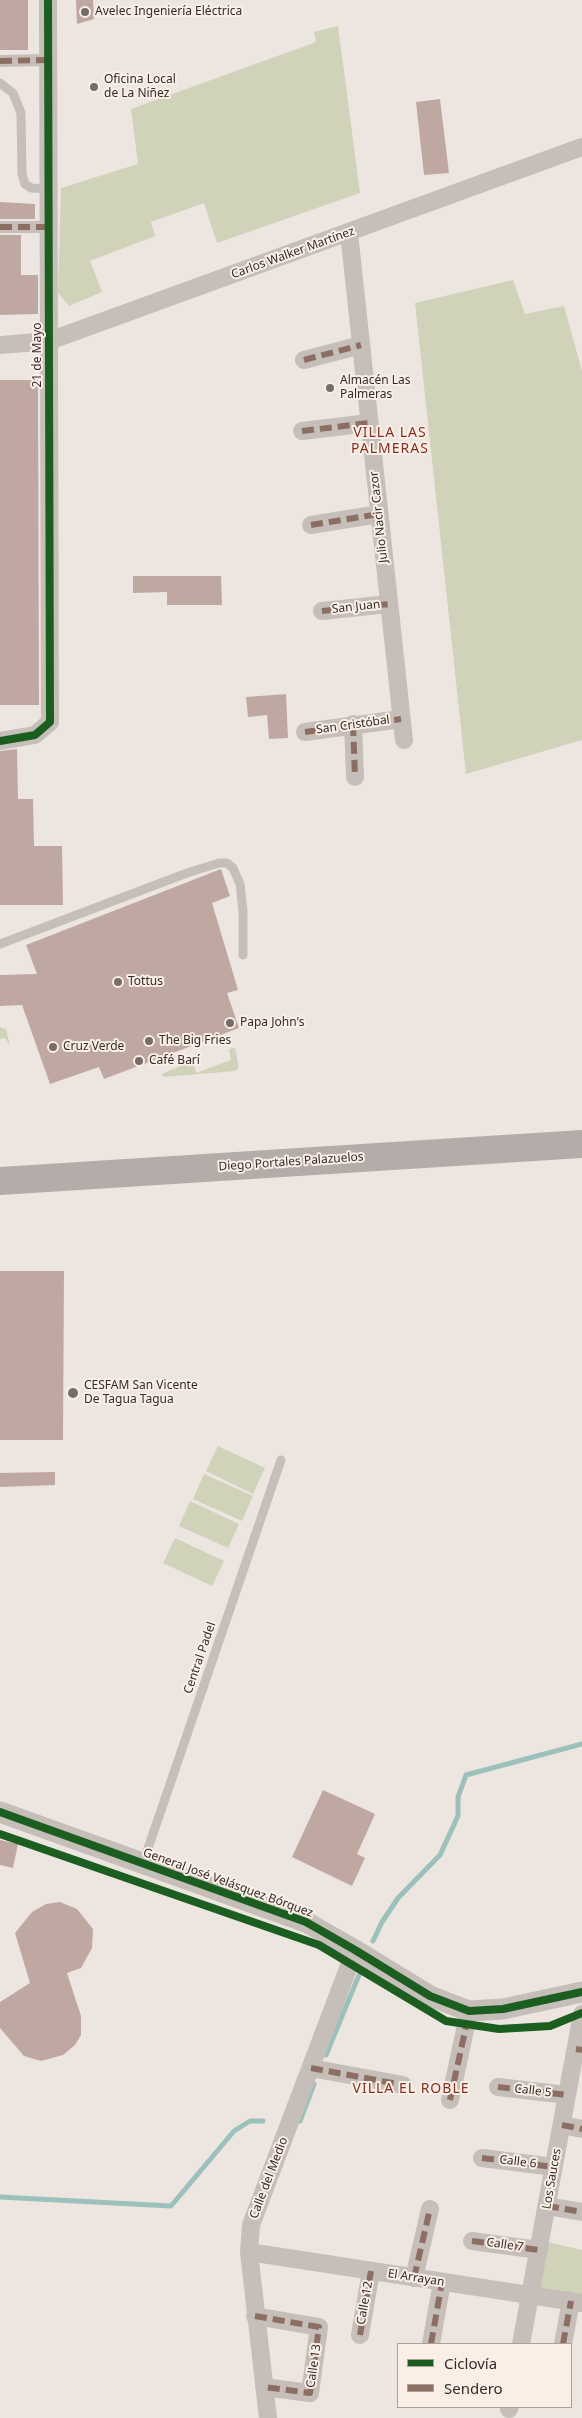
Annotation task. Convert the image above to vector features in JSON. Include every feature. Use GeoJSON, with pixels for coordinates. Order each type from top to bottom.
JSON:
{"type":"FeatureCollection","features":[{"type":"Feature","properties":{"kind":"main road","name":"Diego Portales Palazuelos"},"geometry":{"type":"LineString","coordinates":[[0,1181],[582,1144]]}},
{"type":"Feature","properties":{"kind":"street","name":"21 de Mayo"},"geometry":{"type":"LineString","coordinates":[[0,741],[35,735],[50,722],[51,710],[48,0]]}},
{"type":"Feature","properties":{"kind":"street"},"geometry":{"type":"LineString","coordinates":[[0,60],[48,60]]}},
{"type":"Feature","properties":{"kind":"street","name":"Carlos Walker Martínez"},"geometry":{"type":"LineString","coordinates":[[0,345],[49,341],[582,147]]}},
{"type":"Feature","properties":{"kind":"street"},"geometry":{"type":"LineString","coordinates":[[0,227],[48,227]]}},
{"type":"Feature","properties":{"kind":"street","name":"Julio Nacir Cazor"},"geometry":{"type":"LineString","coordinates":[[349,233],[404,740]]}},
{"type":"Feature","properties":{"kind":"street"},"geometry":{"type":"LineString","coordinates":[[304,360],[361,345]]}},
{"type":"Feature","properties":{"kind":"street"},"geometry":{"type":"LineString","coordinates":[[302,431],[369,423]]}},
{"type":"Feature","properties":{"kind":"street"},"geometry":{"type":"LineString","coordinates":[[311,525],[379,514]]}},
{"type":"Feature","properties":{"kind":"street","name":"San Juan"},"geometry":{"type":"LineString","coordinates":[[322,611],[389,604]]}},
{"type":"Feature","properties":{"kind":"street","name":"San Cristóbal"},"geometry":{"type":"LineString","coordinates":[[305,732],[401,718]]}},
{"type":"Feature","properties":{"kind":"street"},"geometry":{"type":"LineString","coordinates":[[353,724],[355,777]]}},
{"type":"Feature","properties":{"kind":"street","name":"General José Velásquez Bórquez"},"geometry":{"type":"LineString","coordinates":[[0,1812],[306,1922],[430,1996],[469,2010],[503,2009],[582,1992]]}},
{"type":"Feature","properties":{"kind":"street","name":"Calle del Medio"},"geometry":{"type":"LineString","coordinates":[[268,2418],[249,2252],[251,2225],[355,1950]]}},
{"type":"Feature","properties":{"kind":"street"},"geometry":{"type":"LineString","coordinates":[[450,2100],[469,2010]]}},
{"type":"Feature","properties":{"kind":"street","name":"Los Sauces"},"geometry":{"type":"LineString","coordinates":[[521,2343],[567,2095],[579,2050],[582,2014]]}},
{"type":"Feature","properties":{"kind":"street"},"geometry":{"type":"LineString","coordinates":[[311,2068],[403,2085]]}},
{"type":"Feature","properties":{"kind":"street","name":"Calle 5"},"geometry":{"type":"LineString","coordinates":[[498,2086],[567,2095]]}},
{"type":"Feature","properties":{"kind":"street"},"geometry":{"type":"LineString","coordinates":[[562,2125],[582,2129]]}},
{"type":"Feature","properties":{"kind":"street","name":"Calle 6"},"geometry":{"type":"LineString","coordinates":[[482,2158],[554,2167]]}},
{"type":"Feature","properties":{"kind":"street"},"geometry":{"type":"LineString","coordinates":[[547,2206],[582,2212]]}},
{"type":"Feature","properties":{"kind":"street"},"geometry":{"type":"LineString","coordinates":[[414,2278],[430,2209]]}},
{"type":"Feature","properties":{"kind":"street","name":"Calle 7"},"geometry":{"type":"LineString","coordinates":[[472,2241],[538,2250]]}},
{"type":"Feature","properties":{"kind":"street","name":"El Arrayan"},"geometry":{"type":"LineString","coordinates":[[249,2252],[576,2302]]}},
{"type":"Feature","properties":{"kind":"street","name":"Calle 12"},"geometry":{"type":"LineString","coordinates":[[360,2335],[371,2271]]}},
{"type":"Feature","properties":{"kind":"street"},"geometry":{"type":"LineString","coordinates":[[431,2343],[442,2282]]}},
{"type":"Feature","properties":{"kind":"street"},"geometry":{"type":"LineString","coordinates":[[563,2343],[576,2302]]}},
{"type":"Feature","properties":{"kind":"street","name":"Calle 13"},"geometry":{"type":"LineString","coordinates":[[255,2316],[319,2327],[310,2393],[264,2387]]}},
{"type":"Feature","properties":{"kind":"lane"},"geometry":{"type":"LineString","coordinates":[[0,83],[13,93],[21,113],[22,174],[26,184],[31,188],[48,189]]}},
{"type":"Feature","properties":{"kind":"lane"},"geometry":{"type":"LineString","coordinates":[[0,944],[188,873],[219,863],[227,863],[233,868],[240,884],[243,912],[243,955]]}},
{"type":"Feature","properties":{"kind":"lane","name":"Central Padel"},"geometry":{"type":"LineString","coordinates":[[143,1864],[281,1460]]}},
{"type":"Feature","properties":{"kind":"green space"},"geometry":{"type":"Polygon","coordinates":[[[338,26],[360,193],[217,243],[204,203],[151,222],[155,236],[90,261],[102,292],[69,306],[58,293],[61,188],[138,164],[131,109],[316,42],[314,32],[338,26]]]}},
{"type":"Feature","properties":{"kind":"green space"},"geometry":{"type":"Polygon","coordinates":[[[513,280],[525,314],[564,306],[582,371],[582,740],[466,774],[415,303],[513,280]]]}},
{"type":"Feature","properties":{"kind":"green space"},"geometry":{"type":"Polygon","coordinates":[[[0,1027],[6,1029],[10,1046],[5,1038],[0,1039],[0,1027]]]}},
{"type":"Feature","properties":{"kind":"green space"},"geometry":{"type":"Polygon","coordinates":[[[235,1048],[238,1069],[235,1071],[163,1077],[162,1074],[193,1060],[196,1073],[231,1060],[229,1049],[235,1048]]]}},
{"type":"Feature","properties":{"kind":"green space"},"geometry":{"type":"Polygon","coordinates":[[[218,1446],[265,1468],[253,1494],[206,1471],[218,1446]]]}},
{"type":"Feature","properties":{"kind":"green space"},"geometry":{"type":"Polygon","coordinates":[[[204,1474],[253,1496],[242,1521],[193,1499],[204,1474]]]}},
{"type":"Feature","properties":{"kind":"green space"},"geometry":{"type":"Polygon","coordinates":[[[190,1501],[239,1524],[228,1548],[179,1526],[190,1501]]]}},
{"type":"Feature","properties":{"kind":"green space"},"geometry":{"type":"Polygon","coordinates":[[[175,1538],[224,1561],[212,1586],[163,1563],[175,1538]]]}},
{"type":"Feature","properties":{"kind":"green space"},"geometry":{"type":"Polygon","coordinates":[[[540,2240],[582,2250],[582,2303],[530,2295],[540,2240]]]}},
{"type":"Feature","properties":{"kind":"building"},"geometry":{"type":"Polygon","coordinates":[[[0,0],[28,0],[28,50],[0,50],[0,0]]]}},
{"type":"Feature","properties":{"kind":"building","name":"Avelec Ingeniería Eléctrica"},"geometry":{"type":"Polygon","coordinates":[[[76,0],[93,0],[94,19],[77,24],[76,0]]]}},
{"type":"Feature","properties":{"kind":"building"},"geometry":{"type":"Polygon","coordinates":[[[440,99],[449,173],[424,175],[416,102],[440,99]]]}},
{"type":"Feature","properties":{"kind":"building"},"geometry":{"type":"Polygon","coordinates":[[[0,202],[35,204],[35,219],[0,219],[0,202]]]}},
{"type":"Feature","properties":{"kind":"building"},"geometry":{"type":"Polygon","coordinates":[[[0,235],[21,235],[21,275],[38,275],[38,314],[0,315],[0,235]]]}},
{"type":"Feature","properties":{"kind":"building"},"geometry":{"type":"Polygon","coordinates":[[[0,380],[38,380],[39,705],[0,705],[0,380]]]}},
{"type":"Feature","properties":{"kind":"building"},"geometry":{"type":"Polygon","coordinates":[[[133,576],[221,576],[222,605],[167,605],[167,592],[133,593],[133,576]]]}},
{"type":"Feature","properties":{"kind":"building"},"geometry":{"type":"Polygon","coordinates":[[[286,694],[288,738],[269,739],[267,715],[248,717],[246,697],[286,694]]]}},
{"type":"Feature","properties":{"kind":"building"},"geometry":{"type":"Polygon","coordinates":[[[17,749],[18,799],[33,799],[34,846],[62,846],[63,905],[0,905],[0,751],[17,749]]]}},
{"type":"Feature","properties":{"kind":"building","name":"Tottus"},"geometry":{"type":"Polygon","coordinates":[[[221,869],[230,896],[212,903],[238,990],[227,993],[239,1028],[104,1079],[99,1067],[50,1084],[22,1005],[0,1006],[0,975],[37,974],[26,945],[221,869]]]}},
{"type":"Feature","properties":{"kind":"building"},"geometry":{"type":"Polygon","coordinates":[[[0,1271],[64,1271],[63,1440],[0,1440],[0,1271]]]}},
{"type":"Feature","properties":{"kind":"building"},"geometry":{"type":"Polygon","coordinates":[[[55,1472],[55,1485],[0,1487],[0,1473],[55,1472]]]}},
{"type":"Feature","properties":{"kind":"building"},"geometry":{"type":"Polygon","coordinates":[[[323,1790],[375,1814],[357,1854],[365,1858],[352,1886],[292,1857],[323,1790]]]}},
{"type":"Feature","properties":{"kind":"building"},"geometry":{"type":"Polygon","coordinates":[[[0,1840],[18,1844],[13,1868],[0,1865],[0,1840]]]}},
{"type":"Feature","properties":{"kind":"building"},"geometry":{"type":"Polygon","coordinates":[[[60,1902],[77,1909],[93,1929],[92,1948],[81,1968],[67,1973],[81,2016],[81,2035],[75,2045],[63,2055],[41,2061],[24,2056],[0,2028],[0,2002],[30,1983],[15,1933],[32,1912],[46,1904],[60,1902]]]}},
{"type":"Feature","properties":{"kind":"waterway"},"geometry":{"type":"LineString","coordinates":[[373,1941],[382,1922],[398,1898],[440,1855],[458,1816],[458,1797],[466,1775],[582,1744]]}},
{"type":"Feature","properties":{"kind":"waterway"},"geometry":{"type":"LineString","coordinates":[[326,2055],[359,1975]]}},
{"type":"Feature","properties":{"kind":"waterway"},"geometry":{"type":"LineString","coordinates":[[300,2121],[314,2084]]}},
{"type":"Feature","properties":{"kind":"waterway"},"geometry":{"type":"LineString","coordinates":[[0,2197],[171,2206],[234,2131],[250,2121],[263,2121]]}},
{"type":"Feature","properties":{"kind":"marked path"},"geometry":{"type":"LineString","coordinates":[[0,61],[48,60]]}},
{"type":"Feature","properties":{"kind":"marked path"},"geometry":{"type":"LineString","coordinates":[[0,227],[48,227]]}},
{"type":"Feature","properties":{"kind":"marked path"},"geometry":{"type":"LineString","coordinates":[[304,360],[361,345]]}},
{"type":"Feature","properties":{"kind":"marked path"},"geometry":{"type":"LineString","coordinates":[[302,431],[369,423]]}},
{"type":"Feature","properties":{"kind":"marked path"},"geometry":{"type":"LineString","coordinates":[[311,525],[379,514]]}},
{"type":"Feature","properties":{"kind":"marked path"},"geometry":{"type":"LineString","coordinates":[[322,611],[389,604]]}},
{"type":"Feature","properties":{"kind":"marked path"},"geometry":{"type":"LineString","coordinates":[[305,732],[401,719]]}},
{"type":"Feature","properties":{"kind":"marked path"},"geometry":{"type":"LineString","coordinates":[[353,724],[355,777]]}},
{"type":"Feature","properties":{"kind":"marked path"},"geometry":{"type":"LineString","coordinates":[[450,2100],[467,2022]]}},
{"type":"Feature","properties":{"kind":"marked path"},"geometry":{"type":"LineString","coordinates":[[576,2049],[582,2050]]}},
{"type":"Feature","properties":{"kind":"marked path"},"geometry":{"type":"LineString","coordinates":[[311,2068],[403,2085]]}},
{"type":"Feature","properties":{"kind":"marked path"},"geometry":{"type":"LineString","coordinates":[[498,2087],[567,2095]]}},
{"type":"Feature","properties":{"kind":"marked path"},"geometry":{"type":"LineString","coordinates":[[562,2125],[582,2129]]}},
{"type":"Feature","properties":{"kind":"marked path"},"geometry":{"type":"LineString","coordinates":[[482,2158],[554,2167]]}},
{"type":"Feature","properties":{"kind":"marked path"},"geometry":{"type":"LineString","coordinates":[[547,2206],[582,2212]]}},
{"type":"Feature","properties":{"kind":"marked path"},"geometry":{"type":"LineString","coordinates":[[414,2278],[430,2209]]}},
{"type":"Feature","properties":{"kind":"marked path"},"geometry":{"type":"LineString","coordinates":[[472,2241],[539,2250]]}},
{"type":"Feature","properties":{"kind":"marked path"},"geometry":{"type":"LineString","coordinates":[[360,2335],[371,2271]]}},
{"type":"Feature","properties":{"kind":"marked path"},"geometry":{"type":"LineString","coordinates":[[431,2343],[442,2282]]}},
{"type":"Feature","properties":{"kind":"marked path"},"geometry":{"type":"LineString","coordinates":[[563,2343],[571,2301]]}},
{"type":"Feature","properties":{"kind":"marked path"},"geometry":{"type":"LineString","coordinates":[[255,2316],[319,2327],[310,2393],[264,2387]]}},
{"type":"Feature","properties":{"kind":"cycle path"},"geometry":{"type":"LineString","coordinates":[[0,741],[35,735],[50,722],[48,0]]}},
{"type":"Feature","properties":{"kind":"cycle path"},"geometry":{"type":"LineString","coordinates":[[0,1812],[306,1922],[430,1996],[469,2011],[503,2009],[582,1992]]}},
{"type":"Feature","properties":{"kind":"cycle path"},"geometry":{"type":"LineString","coordinates":[[0,1834],[319,1945],[446,2021],[499,2029],[550,2026],[582,2013]]}},
{"type":"Feature","properties":{"kind":"place","name":"Avelec Ingeniería Eléctrica"},"geometry":{"type":"Point","coordinates":[85,12]}},
{"type":"Feature","properties":{"kind":"place","name":"Oficina Local de La Niñez"},"geometry":{"type":"Point","coordinates":[94,87]}},
{"type":"Feature","properties":{"kind":"place","name":"Almacén Las Palmeras"},"geometry":{"type":"Point","coordinates":[330,388]}},
{"type":"Feature","properties":{"kind":"place","name":"Tottus"},"geometry":{"type":"Point","coordinates":[118,982]}},
{"type":"Feature","properties":{"kind":"place","name":"Papa John's"},"geometry":{"type":"Point","coordinates":[230,1023]}},
{"type":"Feature","properties":{"kind":"place","name":"The Big Fries"},"geometry":{"type":"Point","coordinates":[149,1041]}},
{"type":"Feature","properties":{"kind":"place","name":"Cruz Verde"},"geometry":{"type":"Point","coordinates":[53,1047]}},
{"type":"Feature","properties":{"kind":"place","name":"Café Barí"},"geometry":{"type":"Point","coordinates":[139,1061]}},
{"type":"Feature","properties":{"kind":"place","name":"CESFAM San Vicente De Tagua Tagua"},"geometry":{"type":"Point","coordinates":[73,1393]}},
{"type":"Feature","properties":{"kind":"district","name":"VILLA LAS PALMERAS"},"geometry":{"type":"Point","coordinates":[390,442]}},
{"type":"Feature","properties":{"kind":"district","name":"VILLA EL ROBLE"},"geometry":{"type":"Point","coordinates":[411,2089]}}]}
